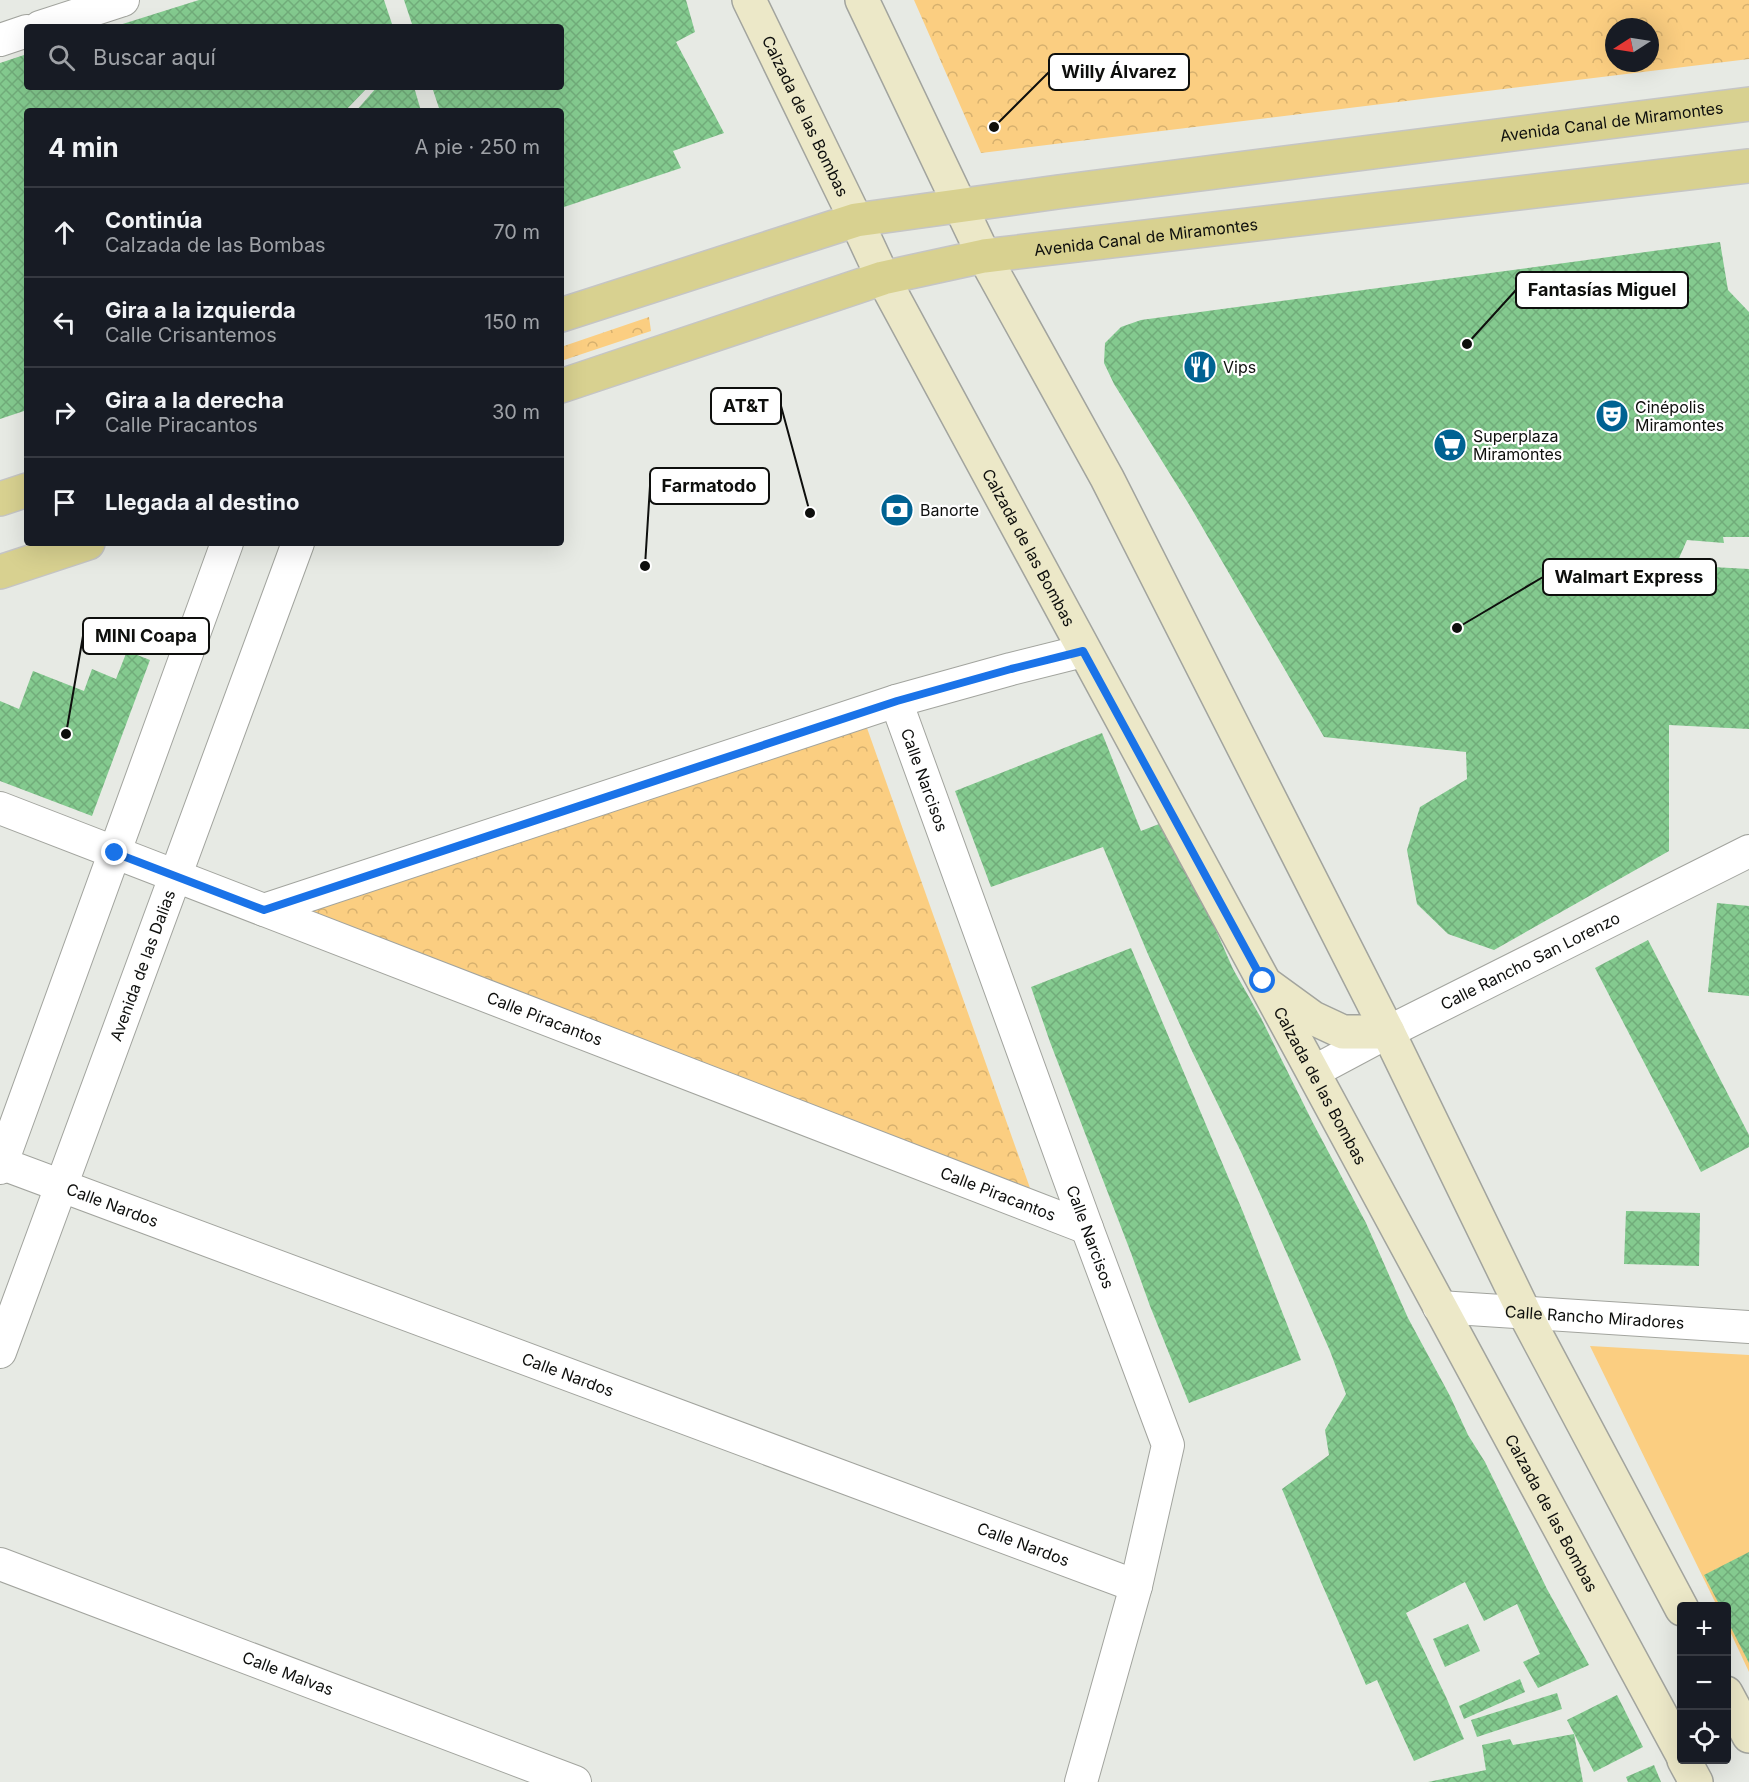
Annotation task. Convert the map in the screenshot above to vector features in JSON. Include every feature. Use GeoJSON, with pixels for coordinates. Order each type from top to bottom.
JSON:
{"type":"FeatureCollection","features":[{"type":"Feature","properties":{"kind":"main road","name":"Calzada de las Bombas"},"geometry":{"type":"LineString","coordinates":[[749,0],[883,278],[1677,1745]]}},
{"type":"Feature","properties":{"kind":"main road"},"geometry":{"type":"LineString","coordinates":[[862,0],[984,256],[1107,478],[1388,1032],[1524,1312],[1678,1602]]}},
{"type":"Feature","properties":{"kind":"main road","name":"Avenida Canal de Miramontes"},"geometry":{"type":"LineString","coordinates":[[564,314],[856,220],[1749,105]]}},
{"type":"Feature","properties":{"kind":"main road","name":"Avenida Canal de Miramontes"},"geometry":{"type":"LineString","coordinates":[[564,385],[883,278],[984,256],[1749,166]]}},
{"type":"Feature","properties":{"kind":"main road"},"geometry":{"type":"LineString","coordinates":[[0,499],[24,491]]}},
{"type":"Feature","properties":{"kind":"main road"},"geometry":{"type":"LineString","coordinates":[[0,572],[79,546]]}},
{"type":"Feature","properties":{"kind":"main road"},"geometry":{"type":"LineString","coordinates":[[1263,981],[1313,1018],[1343,1032],[1388,1032]]}},
{"type":"Feature","properties":{"kind":"main road"},"geometry":{"type":"LineString","coordinates":[[1731,1702],[1749,1736]]}},
{"type":"Feature","properties":{"kind":"main road"},"geometry":{"type":"LineString","coordinates":[[1686,1764],[1696,1782]]}},
{"type":"Feature","properties":{"kind":"street"},"geometry":{"type":"LineString","coordinates":[[49,24],[123,0]]}},
{"type":"Feature","properties":{"kind":"street"},"geometry":{"type":"LineString","coordinates":[[0,40],[24,32]]}},
{"type":"Feature","properties":{"kind":"street"},"geometry":{"type":"LineString","coordinates":[[0,1165],[226,546]]}},
{"type":"Feature","properties":{"kind":"street","name":"Avenida de las Dalias"},"geometry":{"type":"LineString","coordinates":[[0,1352],[296,546]]}},
{"type":"Feature","properties":{"kind":"street"},"geometry":{"type":"LineString","coordinates":[[264,910],[897,701],[1083,651]]}},
{"type":"Feature","properties":{"kind":"street","name":"Calle Narcisos"},"geometry":{"type":"LineString","coordinates":[[897,701],[1087,1228],[1168,1445],[1136,1586],[1081,1782]]}},
{"type":"Feature","properties":{"kind":"street","name":"Calle Piracantos"},"geometry":{"type":"LineString","coordinates":[[0,808],[1087,1228]]}},
{"type":"Feature","properties":{"kind":"street","name":"Calle Rancho San Lorenzo"},"geometry":{"type":"LineString","coordinates":[[1312,1072],[1749,851]]}},
{"type":"Feature","properties":{"kind":"street","name":"Calle Nardos"},"geometry":{"type":"LineString","coordinates":[[0,1165],[1136,1586]]}},
{"type":"Feature","properties":{"kind":"street","name":"Calle Rancho Miradores"},"geometry":{"type":"LineString","coordinates":[[1439,1307],[1749,1327]]}},
{"type":"Feature","properties":{"kind":"street","name":"Calle Malvas"},"geometry":{"type":"LineString","coordinates":[[0,1564],[575,1782]]}},
{"type":"Feature","properties":{"kind":"green space"},"geometry":{"type":"Polygon","coordinates":[[[914,0],[1749,0],[1749,59],[1659,70],[1659,18],[1605,18],[1605,72],[1643,72],[981,153],[914,0]]]}},
{"type":"Feature","properties":{"kind":"green space"},"geometry":{"type":"Polygon","coordinates":[[[649,317],[651,331],[564,360],[564,346],[649,317]]]}},
{"type":"Feature","properties":{"kind":"green space"},"geometry":{"type":"Polygon","coordinates":[[[867,728],[1030,1188],[293,910],[867,728]]]}},
{"type":"Feature","properties":{"kind":"green space"},"geometry":{"type":"Polygon","coordinates":[[[1590,1346],[1749,1355],[1749,1672],[1731,1634],[1731,1602],[1715,1602],[1590,1346]]]}},
{"type":"Feature","properties":{"kind":"building"},"geometry":{"type":"Polygon","coordinates":[[[199,0],[384,0],[392,24],[123,24],[199,0]]]}},
{"type":"Feature","properties":{"kind":"building"},"geometry":{"type":"Polygon","coordinates":[[[404,0],[686,0],[695,32],[676,42],[724,133],[673,151],[681,168],[564,207],[564,108],[439,108],[433,90],[564,90],[564,24],[412,24],[404,0]]]}},
{"type":"Feature","properties":{"kind":"building"},"geometry":{"type":"Polygon","coordinates":[[[24,55],[24,90],[365,90],[348,108],[24,108],[24,411],[0,419],[0,63],[24,55]]]}},
{"type":"Feature","properties":{"kind":"building"},"geometry":{"type":"Polygon","coordinates":[[[374,90],[415,90],[420,108],[359,108],[374,90]]]}},
{"type":"Feature","properties":{"kind":"building"},"geometry":{"type":"Polygon","coordinates":[[[1720,242],[1728,290],[1749,312],[1749,537],[1723,537],[1724,543],[1687,540],[1676,565],[1749,569],[1749,729],[1669,725],[1669,851],[1494,950],[1448,934],[1417,904],[1407,850],[1420,807],[1467,779],[1466,752],[1324,737],[1190,506],[1114,384],[1104,363],[1105,343],[1121,327],[1141,320],[1720,242]]]}},
{"type":"Feature","properties":{"kind":"building"},"geometry":{"type":"Polygon","coordinates":[[[127,651],[150,660],[92,816],[0,781],[0,701],[19,709],[33,671],[84,691],[92,669],[116,679],[127,651]]]}},
{"type":"Feature","properties":{"kind":"building"},"geometry":{"type":"Polygon","coordinates":[[[1102,733],[1141,831],[1159,824],[1212,921],[1233,969],[1261,1018],[1366,1223],[1408,1318],[1468,1435],[1485,1462],[1547,1589],[1589,1665],[1538,1688],[1523,1662],[1540,1654],[1517,1604],[1484,1621],[1465,1582],[1406,1613],[1464,1739],[1414,1761],[1377,1680],[1366,1685],[1282,1489],[1329,1455],[1325,1430],[1346,1394],[1330,1351],[1288,1256],[1147,952],[1103,847],[991,887],[955,791],[1102,733]]]}},
{"type":"Feature","properties":{"kind":"building"},"geometry":{"type":"Polygon","coordinates":[[[1717,903],[1749,906],[1749,996],[1708,992],[1717,903]]]}},
{"type":"Feature","properties":{"kind":"building"},"geometry":{"type":"Polygon","coordinates":[[[1648,940],[1749,1135],[1749,1147],[1701,1172],[1595,968],[1648,940]]]}},
{"type":"Feature","properties":{"kind":"building"},"geometry":{"type":"Polygon","coordinates":[[[1131,948],[1243,1212],[1301,1360],[1189,1403],[1150,1306],[1031,987],[1131,948]]]}},
{"type":"Feature","properties":{"kind":"building"},"geometry":{"type":"Polygon","coordinates":[[[1626,1211],[1700,1213],[1699,1266],[1624,1264],[1626,1211]]]}},
{"type":"Feature","properties":{"kind":"building"},"geometry":{"type":"Polygon","coordinates":[[[1749,1552],[1749,1663],[1731,1628],[1731,1602],[1718,1602],[1704,1575],[1749,1552]]]}},
{"type":"Feature","properties":{"kind":"building"},"geometry":{"type":"Polygon","coordinates":[[[1468,1624],[1480,1651],[1445,1667],[1433,1639],[1468,1624]]]}},
{"type":"Feature","properties":{"kind":"building"},"geometry":{"type":"Polygon","coordinates":[[[1520,1679],[1525,1692],[1464,1719],[1459,1706],[1520,1679]]]}},
{"type":"Feature","properties":{"kind":"building"},"geometry":{"type":"Polygon","coordinates":[[[1557,1693],[1562,1709],[1477,1737],[1471,1720],[1557,1693]]]}},
{"type":"Feature","properties":{"kind":"building"},"geometry":{"type":"Polygon","coordinates":[[[1617,1695],[1643,1747],[1594,1772],[1567,1720],[1617,1695]]]}},
{"type":"Feature","properties":{"kind":"building"},"geometry":{"type":"Polygon","coordinates":[[[1574,1734],[1583,1782],[1428,1782],[1486,1770],[1482,1745],[1510,1739],[1513,1745],[1574,1734]]]}},
{"type":"Feature","properties":{"kind":"building"},"geometry":{"type":"Polygon","coordinates":[[[1654,1765],[1661,1782],[1628,1782],[1626,1777],[1654,1765]]]}},
{"type":"Feature","properties":{"kind":"place","name":"Willy Álvarez"},"geometry":{"type":"Point","coordinates":[994,127]}},
{"type":"Feature","properties":{"kind":"place","name":"Fantasías Miguel"},"geometry":{"type":"Point","coordinates":[1467,344]}},
{"type":"Feature","properties":{"kind":"place","name":"Vips"},"geometry":{"type":"Point","coordinates":[1200,367]}},
{"type":"Feature","properties":{"kind":"place","name":"Cinépolis Miramontes"},"geometry":{"type":"Point","coordinates":[1612,416]}},
{"type":"Feature","properties":{"kind":"place","name":"Superplaza Miramontes"},"geometry":{"type":"Point","coordinates":[1450,445]}},
{"type":"Feature","properties":{"kind":"place","name":"Banorte"},"geometry":{"type":"Point","coordinates":[897,510]}},
{"type":"Feature","properties":{"kind":"place","name":"AT&T"},"geometry":{"type":"Point","coordinates":[810,513]}},
{"type":"Feature","properties":{"kind":"place","name":"Farmatodo"},"geometry":{"type":"Point","coordinates":[645,566]}},
{"type":"Feature","properties":{"kind":"place","name":"Walmart Express"},"geometry":{"type":"Point","coordinates":[1457,628]}},
{"type":"Feature","properties":{"kind":"place","name":"MINI Coapa"},"geometry":{"type":"Point","coordinates":[66,734]}},
{"type":"Feature","properties":{"kind":"route"},"geometry":{"type":"LineString","coordinates":[[115,853],[264,910],[897,701],[1083,651],[1263,981]]}}]}
